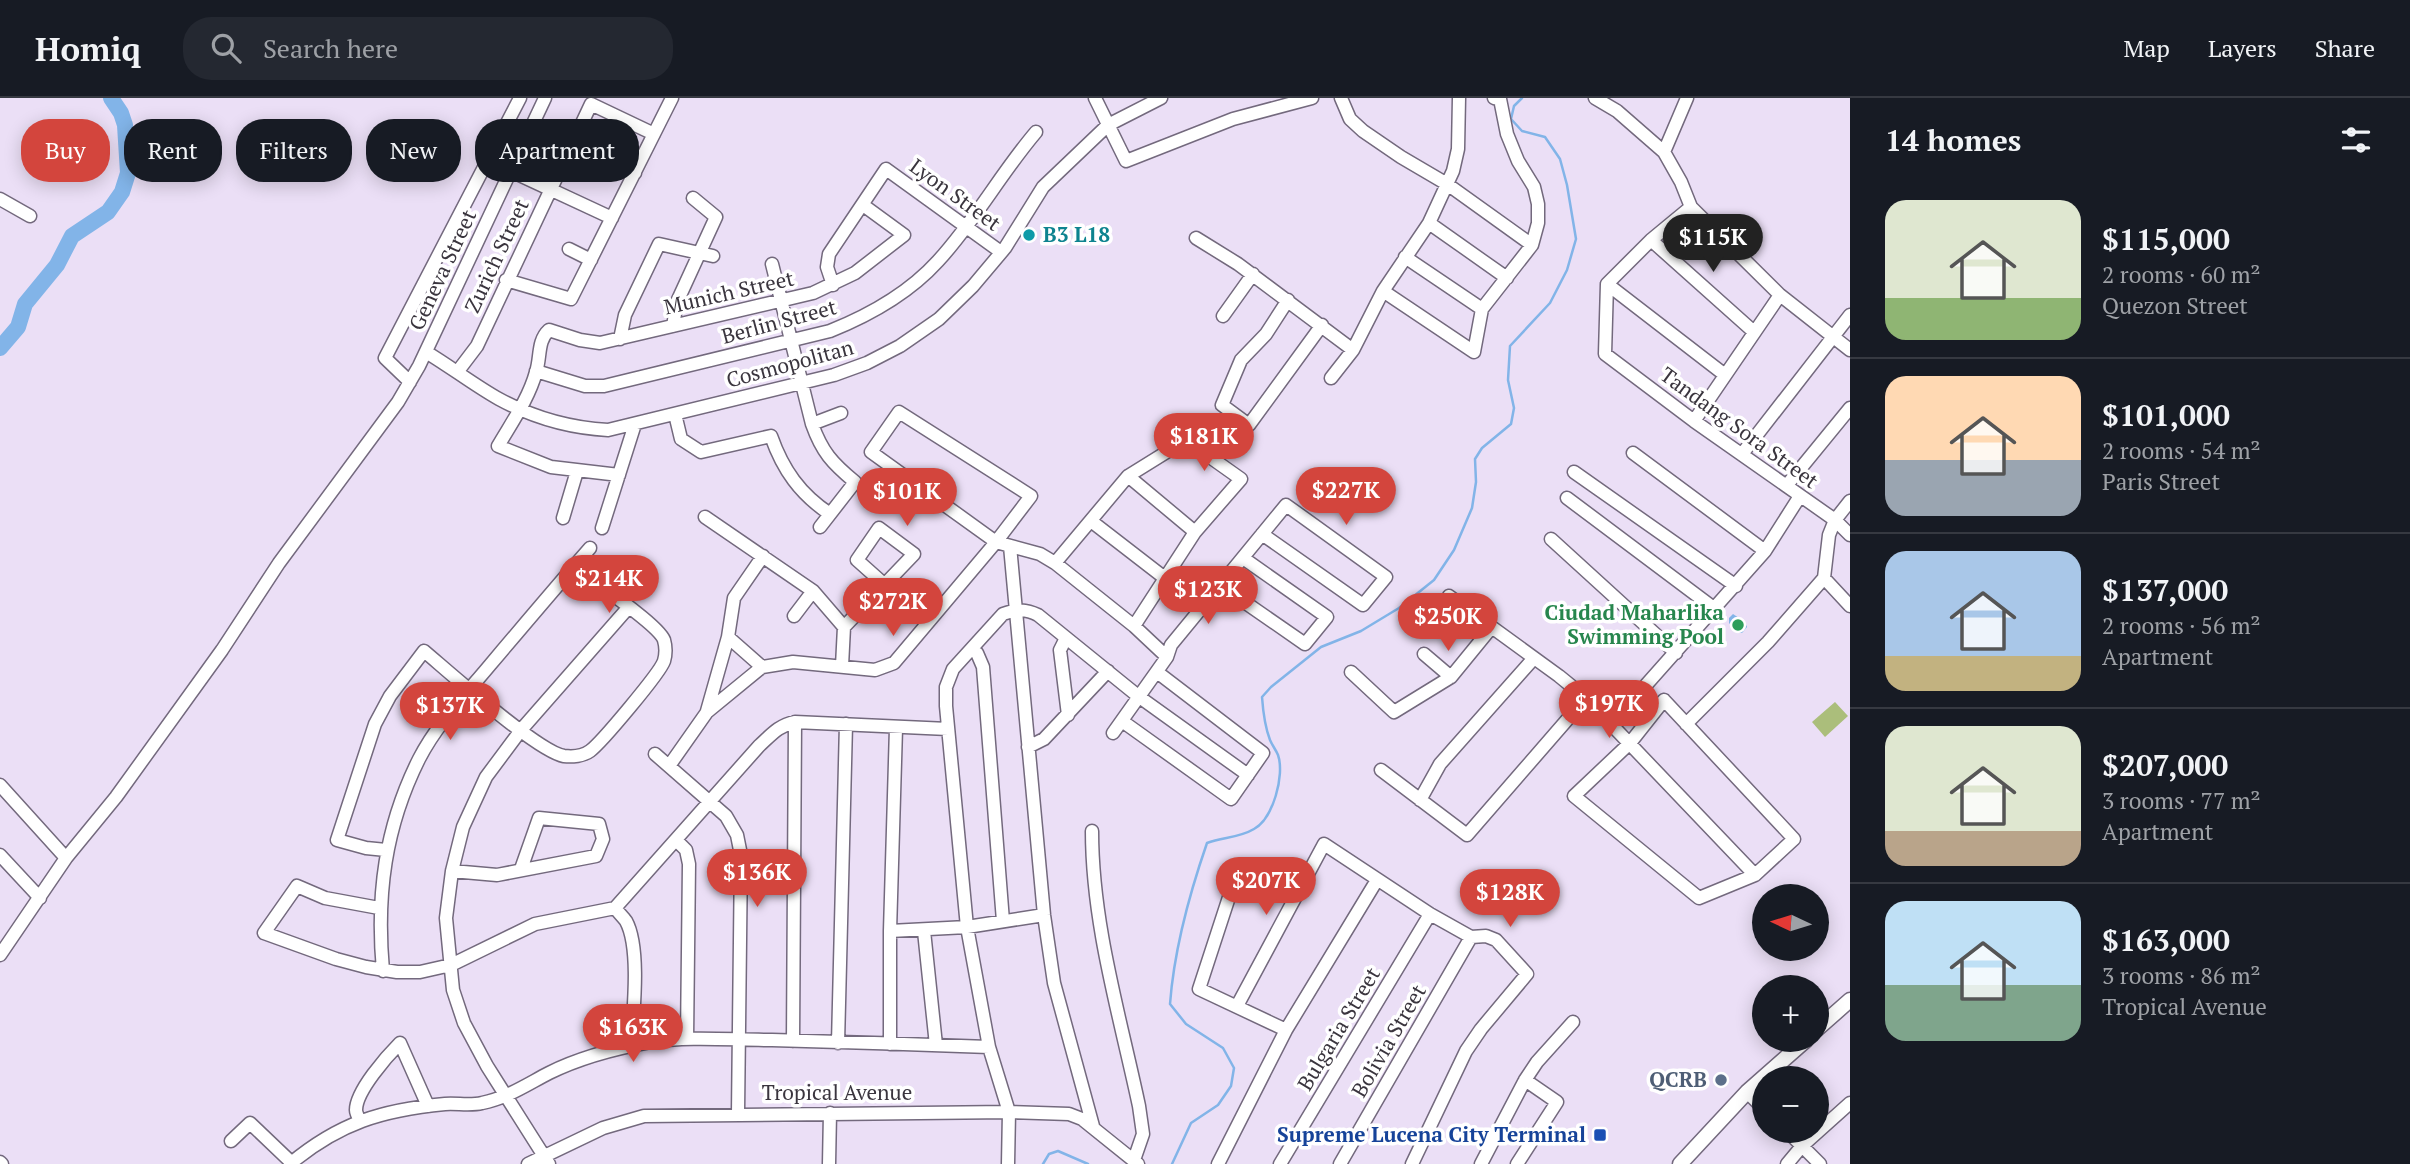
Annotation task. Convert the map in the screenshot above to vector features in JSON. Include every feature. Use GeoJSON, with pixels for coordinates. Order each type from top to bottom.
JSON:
{"type":"FeatureCollection","features":[{"type":"Feature","properties":{"kind":"main road"},"geometry":{"type":"LineString","coordinates":[[1829,1019],[1850,1000]]}},
{"type":"Feature","properties":{"kind":"main road"},"geometry":{"type":"LineString","coordinates":[[1680,1164],[1746,1091],[1791,1052]]}},
{"type":"Feature","properties":{"kind":"street"},"geometry":{"type":"LineString","coordinates":[[410,382],[385,358],[520,98]]}},
{"type":"Feature","properties":{"kind":"street","name":"Geneva Street"},"geometry":{"type":"LineString","coordinates":[[535,119],[545,98]]}},
{"type":"Feature","properties":{"kind":"street"},"geometry":{"type":"LineString","coordinates":[[639,165],[672,98]]}},
{"type":"Feature","properties":{"kind":"street"},"geometry":{"type":"LineString","coordinates":[[1095,98],[1126,161],[1233,118],[1312,98]]}},
{"type":"Feature","properties":{"kind":"street","name":"Cosmopolitan"},"geometry":{"type":"LineString","coordinates":[[426,352],[500,399],[521,409],[579,428],[608,430],[802,383],[867,363],[900,346],[939,319],[973,286],[1001,252],[1043,187],[1108,125],[1161,98]]}},
{"type":"Feature","properties":{"kind":"street"},"geometry":{"type":"LineString","coordinates":[[1341,98],[1350,119],[1363,131],[1447,184],[1532,245]]}},
{"type":"Feature","properties":{"kind":"street"},"geometry":{"type":"LineString","coordinates":[[1331,378],[1353,350],[1383,291],[1429,223],[1447,184],[1458,149],[1459,98]]}},
{"type":"Feature","properties":{"kind":"street"},"geometry":{"type":"LineString","coordinates":[[1595,98],[1617,111],[1664,152],[1691,207],[1780,295],[1850,350]]}},
{"type":"Feature","properties":{"kind":"street"},"geometry":{"type":"LineString","coordinates":[[1664,152],[1687,98]]}},
{"type":"Feature","properties":{"kind":"street"},"geometry":{"type":"LineString","coordinates":[[1383,291],[1474,352],[1482,309],[1532,245],[1538,223],[1534,187],[1518,161],[1497,99]]}},
{"type":"Feature","properties":{"kind":"street","name":"Zurich Street"},"geometry":{"type":"LineString","coordinates":[[458,371],[477,346],[591,104],[654,134]]}},
{"type":"Feature","properties":{"kind":"street","name":"Berlin Street"},"geometry":{"type":"LineString","coordinates":[[537,371],[585,386],[604,386],[830,331],[863,318],[898,295],[937,262],[966,227],[1016,155],[1037,132]]}},
{"type":"Feature","properties":{"kind":"street","name":"Lyon Street"},"geometry":{"type":"LineString","coordinates":[[863,205],[886,169],[1001,252]]}},
{"type":"Feature","properties":{"kind":"street","name":"Geneva Street"},"geometry":{"type":"LineString","coordinates":[[0,955],[66,858],[116,797],[222,650],[279,563],[398,402],[426,352],[506,182]]}},
{"type":"Feature","properties":{"kind":"street"},"geometry":{"type":"LineString","coordinates":[[535,182],[612,218]]}},
{"type":"Feature","properties":{"kind":"street"},"geometry":{"type":"LineString","coordinates":[[506,280],[571,299],[630,182]]}},
{"type":"Feature","properties":{"kind":"street"},"geometry":{"type":"LineString","coordinates":[[673,326],[677,302],[706,255],[723,217],[693,198]]}},
{"type":"Feature","properties":{"kind":"street"},"geometry":{"type":"LineString","coordinates":[[0,199],[30,216]]}},
{"type":"Feature","properties":{"kind":"street"},"geometry":{"type":"LineString","coordinates":[[832,285],[827,268],[829,254],[863,205]]}},
{"type":"Feature","properties":{"kind":"street","name":"Munich Street"},"geometry":{"type":"LineString","coordinates":[[537,371],[542,337],[548,330],[600,343],[813,293],[855,274],[904,234],[863,205]]}},
{"type":"Feature","properties":{"kind":"street"},"geometry":{"type":"LineString","coordinates":[[1691,207],[1651,240],[1607,284],[1725,375]]}},
{"type":"Feature","properties":{"kind":"street"},"geometry":{"type":"LineString","coordinates":[[1429,223],[1507,278]]}},
{"type":"Feature","properties":{"kind":"street"},"geometry":{"type":"LineString","coordinates":[[1196,238],[1252,274],[1353,350]]}},
{"type":"Feature","properties":{"kind":"street"},"geometry":{"type":"LineString","coordinates":[[1651,240],[1754,332]]}},
{"type":"Feature","properties":{"kind":"street"},"geometry":{"type":"LineString","coordinates":[[620,339],[625,315],[659,244],[706,255]]}},
{"type":"Feature","properties":{"kind":"street"},"geometry":{"type":"LineString","coordinates":[[569,249],[591,260]]}},
{"type":"Feature","properties":{"kind":"street"},"geometry":{"type":"LineString","coordinates":[[1405,257],[1482,309]]}},
{"type":"Feature","properties":{"kind":"street"},"geometry":{"type":"LineString","coordinates":[[772,264],[812,424],[821,446],[834,465],[855,482],[821,527]]}},
{"type":"Feature","properties":{"kind":"street"},"geometry":{"type":"LineString","coordinates":[[1223,316],[1252,274]]}},
{"type":"Feature","properties":{"kind":"street","name":"Tandang Sora Street"},"geometry":{"type":"LineString","coordinates":[[1607,284],[1605,354],[1693,421],[1835,520],[1850,536]]}},
{"type":"Feature","properties":{"kind":"street"},"geometry":{"type":"LineString","coordinates":[[1693,421],[1780,295]]}},
{"type":"Feature","properties":{"kind":"street"},"geometry":{"type":"LineString","coordinates":[[1288,300],[1266,334],[1241,360],[1222,405],[1249,425],[1322,325]]}},
{"type":"Feature","properties":{"kind":"street"},"geometry":{"type":"LineString","coordinates":[[1742,454],[1850,315]]}},
{"type":"Feature","properties":{"kind":"street"},"geometry":{"type":"LineString","coordinates":[[537,371],[521,409],[498,446],[551,467],[618,475]]}},
{"type":"Feature","properties":{"kind":"street"},"geometry":{"type":"LineString","coordinates":[[1787,485],[1850,408]]}},
{"type":"Feature","properties":{"kind":"street"},"geometry":{"type":"LineString","coordinates":[[669,766],[707,712],[762,667],[793,662],[875,670],[894,663],[996,542],[1031,496],[899,412],[871,452],[996,542],[1040,554],[1055,563],[1134,626],[1167,657]]}},
{"type":"Feature","properties":{"kind":"street"},"geometry":{"type":"LineString","coordinates":[[812,424],[841,413]]}},
{"type":"Feature","properties":{"kind":"street"},"geometry":{"type":"LineString","coordinates":[[675,414],[681,439],[701,452],[771,436],[779,459],[794,483],[811,502],[830,514]]}},
{"type":"Feature","properties":{"kind":"street"},"geometry":{"type":"LineString","coordinates":[[602,528],[635,424]]}},
{"type":"Feature","properties":{"kind":"street"},"geometry":{"type":"LineString","coordinates":[[1055,563],[1128,477],[1186,440],[1241,480],[1195,533],[1134,626]]}},
{"type":"Feature","properties":{"kind":"street"},"geometry":{"type":"LineString","coordinates":[[1633,453],[1765,551]]}},
{"type":"Feature","properties":{"kind":"street"},"geometry":{"type":"LineString","coordinates":[[563,518],[577,471]]}},
{"type":"Feature","properties":{"kind":"street"},"geometry":{"type":"LineString","coordinates":[[1574,472],[1736,586]]}},
{"type":"Feature","properties":{"kind":"street"},"geometry":{"type":"LineString","coordinates":[[1128,477],[1195,533]]}},
{"type":"Feature","properties":{"kind":"street"},"geometry":{"type":"LineString","coordinates":[[1646,685],[1765,551],[1800,496]]}},
{"type":"Feature","properties":{"kind":"street"},"geometry":{"type":"LineString","coordinates":[[1567,498],[1715,609]]}},
{"type":"Feature","properties":{"kind":"street"},"geometry":{"type":"LineString","coordinates":[[1686,724],[1768,642],[1824,578],[1829,535],[1835,520],[1850,501]]}},
{"type":"Feature","properties":{"kind":"street"},"geometry":{"type":"LineString","coordinates":[[1112,733],[1157,672],[1171,645],[1242,558],[1286,505],[1387,577],[1363,605],[1262,534]]}},
{"type":"Feature","properties":{"kind":"street"},"geometry":{"type":"LineString","coordinates":[[705,517],[813,591],[844,627]]}},
{"type":"Feature","properties":{"kind":"street"},"geometry":{"type":"LineString","coordinates":[[1091,521],[1166,579]]}},
{"type":"Feature","properties":{"kind":"street"},"geometry":{"type":"LineString","coordinates":[[842,666],[844,627],[885,585],[914,554],[880,528],[857,560],[885,585]]}},
{"type":"Feature","properties":{"kind":"street"},"geometry":{"type":"LineString","coordinates":[[1551,539],[1676,653]]}},
{"type":"Feature","properties":{"kind":"street"},"geometry":{"type":"LineString","coordinates":[[1010,546],[1044,915],[1054,983],[1093,1126]]}},
{"type":"Feature","properties":{"kind":"street"},"geometry":{"type":"LineString","coordinates":[[383,971],[379,908],[386,850],[402,799],[420,757],[449,713],[590,548]]}},
{"type":"Feature","properties":{"kind":"street"},"geometry":{"type":"LineString","coordinates":[[707,712],[728,637],[734,598],[763,556]]}},
{"type":"Feature","properties":{"kind":"street"},"geometry":{"type":"LineString","coordinates":[[1220,585],[1306,643],[1327,617],[1242,558]]}},
{"type":"Feature","properties":{"kind":"street"},"geometry":{"type":"LineString","coordinates":[[386,850],[337,840],[375,724],[390,696],[424,651],[521,730],[561,756],[572,757],[589,752],[655,677],[663,662],[664,641],[660,632],[574,567]]}},
{"type":"Feature","properties":{"kind":"street"},"geometry":{"type":"LineString","coordinates":[[1824,578],[1850,606]]}},
{"type":"Feature","properties":{"kind":"street"},"geometry":{"type":"LineString","coordinates":[[794,616],[813,591]]}},
{"type":"Feature","properties":{"kind":"street"},"geometry":{"type":"LineString","coordinates":[[1449,596],[1586,698],[1755,876]]}},
{"type":"Feature","properties":{"kind":"street"},"geometry":{"type":"LineString","coordinates":[[546,1160],[464,1023],[453,990],[446,918],[452,871],[463,827],[486,777],[521,730],[628,608]]}},
{"type":"Feature","properties":{"kind":"street"},"geometry":{"type":"LineString","coordinates":[[1008,1164],[1009,1112],[989,1047],[967,927],[946,706],[948,679],[953,669],[1003,614],[1015,610],[1030,611],[1138,696],[1248,775]]}},
{"type":"Feature","properties":{"kind":"street"},"geometry":{"type":"LineString","coordinates":[[1351,671],[1394,712],[1451,677],[1491,628]]}},
{"type":"Feature","properties":{"kind":"street"},"geometry":{"type":"LineString","coordinates":[[728,637],[762,667]]}},
{"type":"Feature","properties":{"kind":"street"},"geometry":{"type":"LineString","coordinates":[[1066,638],[1060,650],[1068,716]]}},
{"type":"Feature","properties":{"kind":"street"},"geometry":{"type":"LineString","coordinates":[[971,650],[976,653],[983,667],[1003,921]]}},
{"type":"Feature","properties":{"kind":"street"},"geometry":{"type":"LineString","coordinates":[[1424,654],[1451,677]]}},
{"type":"Feature","properties":{"kind":"street"},"geometry":{"type":"LineString","coordinates":[[1420,800],[1440,764],[1534,658]]}},
{"type":"Feature","properties":{"kind":"street"},"geometry":{"type":"LineString","coordinates":[[1028,747],[1044,739],[1108,671]]}},
{"type":"Feature","properties":{"kind":"street"},"geometry":{"type":"LineString","coordinates":[[1122,721],[1231,799],[1264,753],[1157,672]]}},
{"type":"Feature","properties":{"kind":"street"},"geometry":{"type":"LineString","coordinates":[[1381,770],[1466,835],[1586,698]]}},
{"type":"Feature","properties":{"kind":"street"},"geometry":{"type":"LineString","coordinates":[[1664,700],[1686,724],[1794,838],[1755,876],[1699,898],[1574,796],[1630,743],[1664,700]]}},
{"type":"Feature","properties":{"kind":"street"},"geometry":{"type":"LineString","coordinates":[[379,908],[343,903],[297,886],[264,933],[336,959],[383,971],[420,972],[451,965],[535,924],[615,908],[778,728],[795,722],[948,729]]}},
{"type":"Feature","properties":{"kind":"street"},"geometry":{"type":"LineString","coordinates":[[793,1041],[795,722]]}},
{"type":"Feature","properties":{"kind":"street"},"geometry":{"type":"LineString","coordinates":[[838,1042],[846,724]]}},
{"type":"Feature","properties":{"kind":"street"},"geometry":{"type":"LineString","coordinates":[[890,1044],[890,931],[896,728]]}},
{"type":"Feature","properties":{"kind":"street"},"geometry":{"type":"LineString","coordinates":[[655,754],[726,816],[737,835],[741,855],[738,1113]]}},
{"type":"Feature","properties":{"kind":"street"},"geometry":{"type":"LineString","coordinates":[[0,785],[66,858]]}},
{"type":"Feature","properties":{"kind":"street"},"geometry":{"type":"LineString","coordinates":[[452,871],[497,875],[596,856],[603,839],[599,824],[539,818],[521,869]]}},
{"type":"Feature","properties":{"kind":"street"},"geometry":{"type":"LineString","coordinates":[[1092,831],[1092,866],[1101,929],[1143,1134],[1136,1162]]}},
{"type":"Feature","properties":{"kind":"street"},"geometry":{"type":"LineString","coordinates":[[676,840],[686,849],[690,864],[687,1039]]}},
{"type":"Feature","properties":{"kind":"street"},"geometry":{"type":"LineString","coordinates":[[1237,1006],[1325,844],[1430,914],[1471,937],[1486,936],[1496,940],[1527,974],[1465,1051],[1414,1163]]}},
{"type":"Feature","properties":{"kind":"street"},"geometry":{"type":"LineString","coordinates":[[0,855],[40,898]]}},
{"type":"Feature","properties":{"kind":"street"},"geometry":{"type":"LineString","coordinates":[[1245,880],[1232,888],[1199,989],[1286,1030]]}},
{"type":"Feature","properties":{"kind":"street"},"geometry":{"type":"LineString","coordinates":[[1233,1164],[1220,1160],[1286,1030],[1377,880]]}},
{"type":"Feature","properties":{"kind":"street"},"geometry":{"type":"LineString","coordinates":[[615,908],[626,922],[631,941],[634,994],[631,1047]]}},
{"type":"Feature","properties":{"kind":"street","name":"Bulgaria Street"},"geometry":{"type":"LineString","coordinates":[[1280,1164],[1430,914]]}},
{"type":"Feature","properties":{"kind":"street"},"geometry":{"type":"LineString","coordinates":[[890,931],[967,927],[1044,915]]}},
{"type":"Feature","properties":{"kind":"street"},"geometry":{"type":"LineString","coordinates":[[925,931],[936,1045]]}},
{"type":"Feature","properties":{"kind":"street","name":"Bolivia Street"},"geometry":{"type":"LineString","coordinates":[[1340,1164],[1471,937]]}},
{"type":"Feature","properties":{"kind":"street"},"geometry":{"type":"LineString","coordinates":[[1481,1164],[1525,1080],[1537,1062],[1573,1022]]}},
{"type":"Feature","properties":{"kind":"street"},"geometry":{"type":"LineString","coordinates":[[231,1141],[250,1123],[292,1163],[326,1136],[360,1121],[394,1111],[478,1104],[506,1097],[551,1072],[590,1057],[650,1042],[687,1039],[989,1047]]}},
{"type":"Feature","properties":{"kind":"street"},"geometry":{"type":"LineString","coordinates":[[360,1121],[355,1111],[360,1098],[380,1065],[400,1042],[428,1107]]}},
{"type":"Feature","properties":{"kind":"street"},"geometry":{"type":"LineString","coordinates":[[1517,1164],[1557,1102],[1525,1080]]}},
{"type":"Feature","properties":{"kind":"street"},"geometry":{"type":"LineString","coordinates":[[1746,1091],[1752,1097]]}},
{"type":"Feature","properties":{"kind":"street"},"geometry":{"type":"LineString","coordinates":[[1787,1164],[1802,1146],[1850,1103]]}},
{"type":"Feature","properties":{"kind":"street","name":"Tropical Avenue"},"geometry":{"type":"LineString","coordinates":[[528,1164],[546,1160],[603,1128],[645,1116],[1009,1112],[1069,1114],[1093,1126],[1136,1162]]}},
{"type":"Feature","properties":{"kind":"street"},"geometry":{"type":"LineString","coordinates":[[829,1164],[830,1113]]}},
{"type":"Feature","properties":{"kind":"street"},"geometry":{"type":"LineString","coordinates":[[1799,1143],[1820,1164]]}},
{"type":"Feature","properties":{"kind":"green space"},"geometry":{"type":"Polygon","coordinates":[[[1835,702],[1848,716],[1825,737],[1812,722],[1835,702]]]}},
{"type":"Feature","properties":{"kind":"water","name":"Ciudad Maharlika Swimming Pool"},"geometry":{"type":"Polygon","coordinates":[[[1733,614],[1745,622],[1747,627],[1742,633],[1729,623],[1733,614]]]}},
{"type":"Feature","properties":{"kind":"waterway"},"geometry":{"type":"LineString","coordinates":[[0,348],[18,327],[25,304],[57,265],[72,236],[108,212],[122,192],[128,173],[125,125],[111,98]]}},
{"type":"Feature","properties":{"kind":"waterway"},"geometry":{"type":"LineString","coordinates":[[1172,1164],[1191,1123],[1218,1105],[1231,1086],[1234,1068],[1223,1048],[1186,1024],[1170,1004],[1183,923],[1207,843],[1254,829],[1267,816],[1276,796],[1280,764],[1267,730],[1262,697],[1321,647],[1361,631],[1399,608],[1434,580],[1454,550],[1472,508],[1476,482],[1475,459],[1482,448],[1511,424],[1514,408],[1508,380],[1510,346],[1550,303],[1567,270],[1576,239],[1567,185],[1560,159],[1545,137],[1522,131],[1511,119],[1514,106],[1522,98]]}},
{"type":"Feature","properties":{"kind":"waterway"},"geometry":{"type":"LineString","coordinates":[[1043,1164],[1049,1154],[1058,1151],[1088,1164]]}},
{"type":"Feature","properties":{"kind":"place","name":"B3 L18"},"geometry":{"type":"Point","coordinates":[1029,235]}},
{"type":"Feature","properties":{"kind":"place","name":"Ciudad Maharlika Swimming Pool"},"geometry":{"type":"Point","coordinates":[1738,625]}},
{"type":"Feature","properties":{"kind":"place","name":"QCRB"},"geometry":{"type":"Point","coordinates":[1721,1080]}},
{"type":"Feature","properties":{"kind":"place","name":"Supreme Lucena City Terminal"},"geometry":{"type":"Point","coordinates":[1600,1135]}}]}
